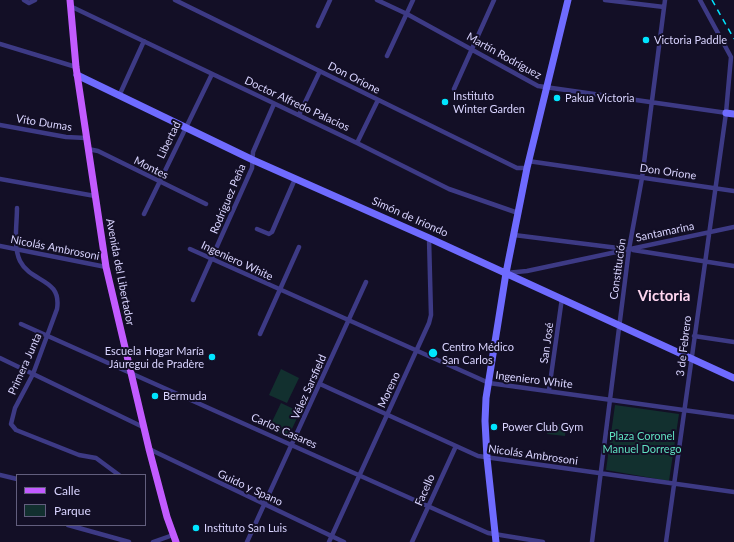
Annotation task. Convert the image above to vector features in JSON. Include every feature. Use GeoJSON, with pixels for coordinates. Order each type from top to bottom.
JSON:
{"type":"FeatureCollection","features":[{"type":"Feature","properties":{"kind":"main road","name":"Avenida del Libertador"},"geometry":{"type":"LineString","coordinates":[[70,3],[77,76],[106,267],[129,372],[174,538]]}},
{"type":"Feature","properties":{"kind":"street"},"geometry":{"type":"LineString","coordinates":[[24,0],[29,3],[35,0]]}},
{"type":"Feature","properties":{"kind":"street","name":"Don Orione"},"geometry":{"type":"LineString","coordinates":[[175,0],[517,168],[527,164],[734,191]]}},
{"type":"Feature","properties":{"kind":"street"},"geometry":{"type":"LineString","coordinates":[[318,26],[330,0]]}},
{"type":"Feature","properties":{"kind":"street","name":"Martín Rodríguez"},"geometry":{"type":"LineString","coordinates":[[377,0],[407,14],[546,89],[726,113]]}},
{"type":"Feature","properties":{"kind":"street"},"geometry":{"type":"LineString","coordinates":[[387,56],[413,0]]}},
{"type":"Feature","properties":{"kind":"street"},"geometry":{"type":"LineString","coordinates":[[454,90],[494,0]]}},
{"type":"Feature","properties":{"kind":"street"},"geometry":{"type":"LineString","coordinates":[[605,0],[664,7]]}},
{"type":"Feature","properties":{"kind":"street","name":"Constitución"},"geometry":{"type":"LineString","coordinates":[[592,542],[629,249],[642,178],[665,0]]}},
{"type":"Feature","properties":{"kind":"street","name":"3 de Febrero"},"geometry":{"type":"LineString","coordinates":[[666,542],[708,232],[726,113],[731,57],[700,0]]}},
{"type":"Feature","properties":{"kind":"street"},"geometry":{"type":"LineString","coordinates":[[495,538],[485,421],[489,383],[506,273],[527,164],[566,17],[567,1]]}},
{"type":"Feature","properties":{"kind":"street","name":"Doctor Alfredo Palacios"},"geometry":{"type":"LineString","coordinates":[[70,3],[144,41],[357,143],[449,189],[518,214]]}},
{"type":"Feature","properties":{"kind":"street"},"geometry":{"type":"LineString","coordinates":[[119,96],[144,41]]}},
{"type":"Feature","properties":{"kind":"street"},"geometry":{"type":"LineString","coordinates":[[0,44],[76,67]]}},
{"type":"Feature","properties":{"kind":"street"},"geometry":{"type":"LineString","coordinates":[[299,116],[320,71]]}},
{"type":"Feature","properties":{"kind":"street","name":"Libertad"},"geometry":{"type":"LineString","coordinates":[[144,214],[212,74]]}},
{"type":"Feature","properties":{"kind":"street","name":"Simón de Iriondo"},"geometry":{"type":"LineString","coordinates":[[77,76],[252,160],[562,298],[734,378]]}},
{"type":"Feature","properties":{"kind":"street"},"geometry":{"type":"LineString","coordinates":[[357,143],[378,100]]}},
{"type":"Feature","properties":{"kind":"street","name":"Rodríguez Peña"},"geometry":{"type":"LineString","coordinates":[[193,300],[252,168],[253,152],[274,104]]}},
{"type":"Feature","properties":{"kind":"street"},"geometry":{"type":"LineString","coordinates":[[726,113],[734,114]]}},
{"type":"Feature","properties":{"kind":"street","name":"Vito Dumas"},"geometry":{"type":"LineString","coordinates":[[0,125],[66,137],[86,138]]}},
{"type":"Feature","properties":{"kind":"street","name":"Montes"},"geometry":{"type":"LineString","coordinates":[[88,149],[98,151],[206,204]]}},
{"type":"Feature","properties":{"kind":"street"},"geometry":{"type":"LineString","coordinates":[[0,179],[95,196]]}},
{"type":"Feature","properties":{"kind":"street"},"geometry":{"type":"LineString","coordinates":[[257,229],[269,234],[272,232],[295,179]]}},
{"type":"Feature","properties":{"kind":"street","name":"Primera Junta"},"geometry":{"type":"LineString","coordinates":[[17,208],[17,250],[19,259],[26,268],[52,286],[57,293],[57,309],[33,374],[15,408],[11,424],[13,428],[66,451],[96,458],[117,474]]}},
{"type":"Feature","properties":{"kind":"street","name":"Santamarina"},"geometry":{"type":"LineString","coordinates":[[506,273],[527,271],[734,227]]}},
{"type":"Feature","properties":{"kind":"street"},"geometry":{"type":"LineString","coordinates":[[514,235],[629,249],[734,266]]}},
{"type":"Feature","properties":{"kind":"street","name":"Moreno"},"geometry":{"type":"LineString","coordinates":[[329,542],[429,323],[431,315],[429,238]]}},
{"type":"Feature","properties":{"kind":"street","name":"Nicolás Ambrosoni"},"geometry":{"type":"LineString","coordinates":[[0,246],[106,267]]}},
{"type":"Feature","properties":{"kind":"street"},"geometry":{"type":"LineString","coordinates":[[260,334],[299,247]]}},
{"type":"Feature","properties":{"kind":"street","name":"Ingeniero White"},"geometry":{"type":"LineString","coordinates":[[190,249],[489,383],[549,390],[734,418]]}},
{"type":"Feature","properties":{"kind":"street","name":"Vélez Sarsfield"},"geometry":{"type":"LineString","coordinates":[[247,542],[366,282]]}},
{"type":"Feature","properties":{"kind":"street","name":"San José"},"geometry":{"type":"LineString","coordinates":[[549,390],[562,298]]}},
{"type":"Feature","properties":{"kind":"street","name":"Carlos Casares"},"geometry":{"type":"LineString","coordinates":[[21,324],[292,445],[495,538],[543,542]]}},
{"type":"Feature","properties":{"kind":"street"},"geometry":{"type":"LineString","coordinates":[[694,336],[734,342]]}},
{"type":"Feature","properties":{"kind":"street"},"geometry":{"type":"LineString","coordinates":[[0,358],[143,427]]}},
{"type":"Feature","properties":{"kind":"street","name":"Nicolás Ambrosoni"},"geometry":{"type":"LineString","coordinates":[[320,384],[387,416],[478,456],[734,492]]}},
{"type":"Feature","properties":{"kind":"street","name":"Facello"},"geometry":{"type":"LineString","coordinates":[[412,542],[456,446]]}},
{"type":"Feature","properties":{"kind":"street","name":"Guido y Spano"},"geometry":{"type":"LineString","coordinates":[[149,449],[344,542]]}},
{"type":"Feature","properties":{"kind":"street"},"geometry":{"type":"LineString","coordinates":[[0,475],[16,479]]}},
{"type":"Feature","properties":{"kind":"street"},"geometry":{"type":"LineString","coordinates":[[72,526],[129,542]]}},
{"type":"Feature","properties":{"kind":"street"},"geometry":{"type":"LineString","coordinates":[[153,542],[174,538]]}},
{"type":"Feature","properties":{"kind":"green space"},"geometry":{"type":"Polygon","coordinates":[[[281,369],[299,378],[287,403],[269,395],[281,369]]]}},
{"type":"Feature","properties":{"kind":"green space"},"geometry":{"type":"Polygon","coordinates":[[[281,403],[300,412],[288,437],[269,428],[281,403]]]}},
{"type":"Feature","properties":{"kind":"green space","name":"Plaza Coronel Manuel Dorrego"},"geometry":{"type":"Polygon","coordinates":[[[615,405],[679,414],[669,481],[606,470],[615,405]]]}},
{"type":"Feature","properties":{"kind":"green space"},"geometry":{"type":"Polygon","coordinates":[[[548,423],[566,425],[565,436],[547,434],[548,423]]]}},
{"type":"Feature","properties":{"kind":"railway"},"geometry":{"type":"LineString","coordinates":[[712,0],[734,39]]}},
{"type":"Feature","properties":{"kind":"place","name":"Victoria Paddle"},"geometry":{"type":"Point","coordinates":[646,40]}},
{"type":"Feature","properties":{"kind":"place","name":"Pakua Victoria"},"geometry":{"type":"Point","coordinates":[557,98]}},
{"type":"Feature","properties":{"kind":"place","name":"Instituto Winter Garden"},"geometry":{"type":"Point","coordinates":[445,102]}},
{"type":"Feature","properties":{"kind":"place","name":"Centro Médico San Carlos"},"geometry":{"type":"Point","coordinates":[433,353]}},
{"type":"Feature","properties":{"kind":"place","name":"Escuela Hogar María Jáuregui de Pradère"},"geometry":{"type":"Point","coordinates":[212,357]}},
{"type":"Feature","properties":{"kind":"place","name":"Bermuda"},"geometry":{"type":"Point","coordinates":[155,396]}},
{"type":"Feature","properties":{"kind":"place","name":"Power Club Gym"},"geometry":{"type":"Point","coordinates":[494,427]}},
{"type":"Feature","properties":{"kind":"place","name":"Instituto San Luis"},"geometry":{"type":"Point","coordinates":[196,528]}},
{"type":"Feature","properties":{"kind":"district","name":"Victoria"},"geometry":{"type":"Point","coordinates":[664,296]}}]}
